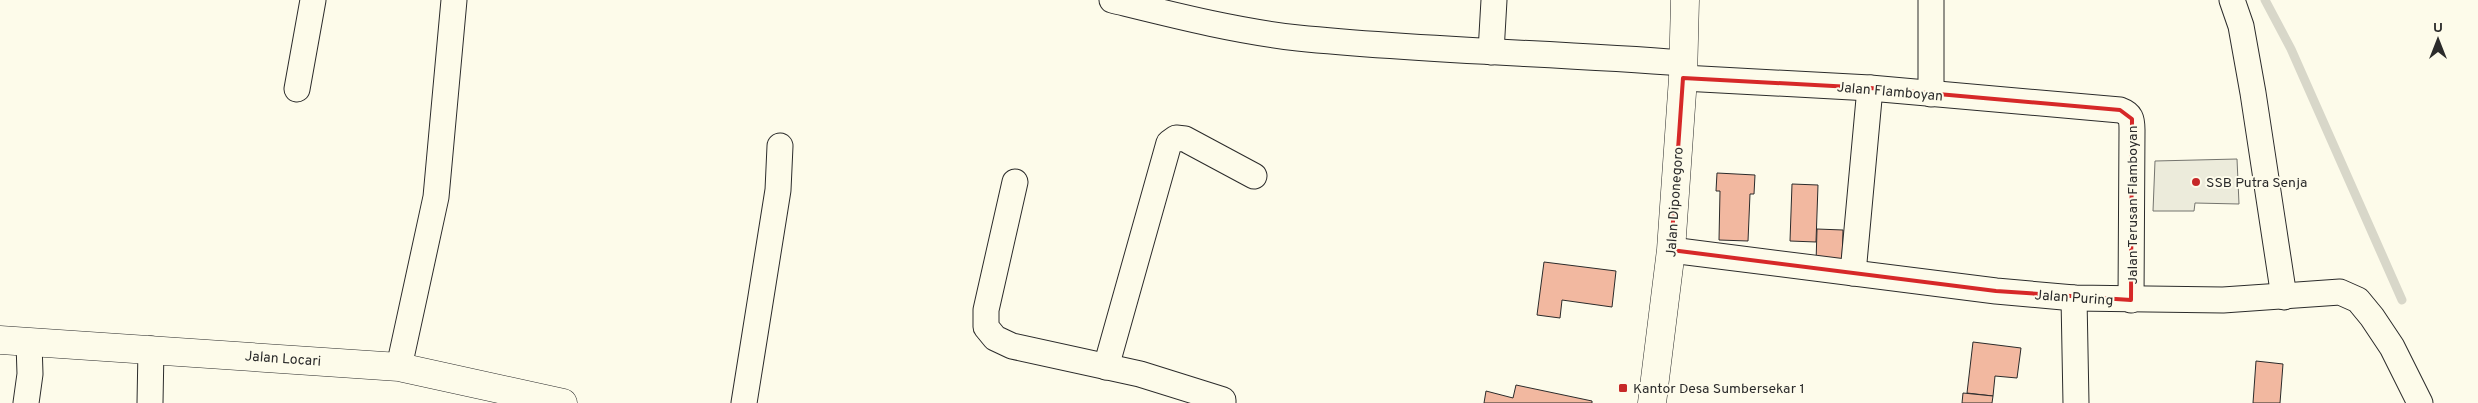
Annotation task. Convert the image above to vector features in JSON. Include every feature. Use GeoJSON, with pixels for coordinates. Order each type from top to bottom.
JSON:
{"type":"FeatureCollection","features":[{"type":"Feature","properties":{"kind":"street"},"geometry":{"type":"LineString","coordinates":[[297,89],[313,0]]}},
{"type":"Feature","properties":{"kind":"street"},"geometry":{"type":"LineString","coordinates":[[399,367],[436,197],[454,0]]}},
{"type":"Feature","properties":{"kind":"street","name":"Jalan Flamboyan"},"geometry":{"type":"LineString","coordinates":[[1112,0],[1205,22],[1296,38],[1491,52],[2096,109]]}},
{"type":"Feature","properties":{"kind":"street"},"geometry":{"type":"LineString","coordinates":[[1491,52],[1494,0]]}},
{"type":"Feature","properties":{"kind":"street","name":"Jalan Diponegoro"},"geometry":{"type":"LineString","coordinates":[[1652,403],[1671,250],[1683,71],[1685,0]]}},
{"type":"Feature","properties":{"kind":"street"},"geometry":{"type":"LineString","coordinates":[[1931,0],[1931,94]]}},
{"type":"Feature","properties":{"kind":"street"},"geometry":{"type":"LineString","coordinates":[[2232,0],[2241,26],[2252,85],[2284,297]]}},
{"type":"Feature","properties":{"kind":"street"},"geometry":{"type":"LineString","coordinates":[[1853,273],[1870,88]]}},
{"type":"Feature","properties":{"kind":"street","name":"Jalan Terusan Flamboyan"},"geometry":{"type":"LineString","coordinates":[[2096,109],[2128,112],[2132,119],[2132,300]]}},
{"type":"Feature","properties":{"kind":"street"},"geometry":{"type":"LineString","coordinates":[[1106,367],[1169,143],[1176,138],[1185,139],[1254,176]]}},
{"type":"Feature","properties":{"kind":"street"},"geometry":{"type":"LineString","coordinates":[[744,403],[778,190],[780,146]]}},
{"type":"Feature","properties":{"kind":"street"},"geometry":{"type":"LineString","coordinates":[[1015,182],[986,310],[986,327],[995,338],[1012,346],[1140,374],[1228,402]]}},
{"type":"Feature","properties":{"kind":"street","name":"Jalan Puring"},"geometry":{"type":"LineString","coordinates":[[1671,250],[2074,298],[2132,300],[2284,297],[2340,292],[2358,300],[2392,347],[2420,403]]}},
{"type":"Feature","properties":{"kind":"street"},"geometry":{"type":"LineString","coordinates":[[2074,298],[2076,403]]}},
{"type":"Feature","properties":{"kind":"street","name":"Jalan Locari"},"geometry":{"type":"LineString","coordinates":[[0,340],[399,367],[496,396],[563,403]]}},
{"type":"Feature","properties":{"kind":"street"},"geometry":{"type":"LineString","coordinates":[[26,403],[30,374],[29,343]]}},
{"type":"Feature","properties":{"kind":"street"},"geometry":{"type":"LineString","coordinates":[[150,403],[151,349]]}},
{"type":"Feature","properties":{"kind":"highlighted area"},"geometry":{"type":"Polygon","coordinates":[[[1683,78],[1870,88],[2120,110],[2132,119],[2131,300],[1996,291],[1671,250],[1683,78]]]}},
{"type":"Feature","properties":{"kind":"shaded area","name":"SSB Putra Senja"},"geometry":{"type":"Polygon","coordinates":[[[2237,159],[2239,204],[2195,203],[2194,211],[2153,211],[2155,161],[2237,159]]]}},
{"type":"Feature","properties":{"kind":"building"},"geometry":{"type":"Polygon","coordinates":[[[1717,173],[1755,175],[1754,194],[1750,194],[1748,241],[1719,240],[1720,191],[1716,191],[1717,173]]]}},
{"type":"Feature","properties":{"kind":"building"},"geometry":{"type":"Polygon","coordinates":[[[1792,184],[1818,185],[1816,242],[1790,241],[1792,184]]]}},
{"type":"Feature","properties":{"kind":"building"},"geometry":{"type":"Polygon","coordinates":[[[1817,229],[1843,230],[1842,264],[1816,263],[1817,229]]]}},
{"type":"Feature","properties":{"kind":"building"},"geometry":{"type":"Polygon","coordinates":[[[1544,262],[1616,271],[1612,307],[1562,300],[1560,318],[1537,315],[1544,262]]]}},
{"type":"Feature","properties":{"kind":"building"},"geometry":{"type":"Polygon","coordinates":[[[1973,342],[2021,348],[2017,378],[1995,376],[1993,396],[1967,393],[1973,342]]]}},
{"type":"Feature","properties":{"kind":"building"},"geometry":{"type":"Polygon","coordinates":[[[2256,361],[2283,364],[2280,403],[2253,403],[2256,361]]]}},
{"type":"Feature","properties":{"kind":"building"},"geometry":{"type":"Polygon","coordinates":[[[1516,385],[1592,401],[1592,403],[1484,403],[1486,391],[1513,398],[1516,385]]]}},
{"type":"Feature","properties":{"kind":"building"},"geometry":{"type":"Polygon","coordinates":[[[1963,393],[1993,396],[1992,403],[1962,403],[1963,393]]]}},
{"type":"Feature","properties":{"kind":"waterway"},"geometry":{"type":"LineString","coordinates":[[2265,0],[2291,49],[2402,300]]}},
{"type":"Feature","properties":{"kind":"place","name":"SSB Putra Senja"},"geometry":{"type":"Point","coordinates":[2196,182]}},
{"type":"Feature","properties":{"kind":"place","name":"Kantor Desa Sumbersekar 1"},"geometry":{"type":"Point","coordinates":[1623,388]}}]}
